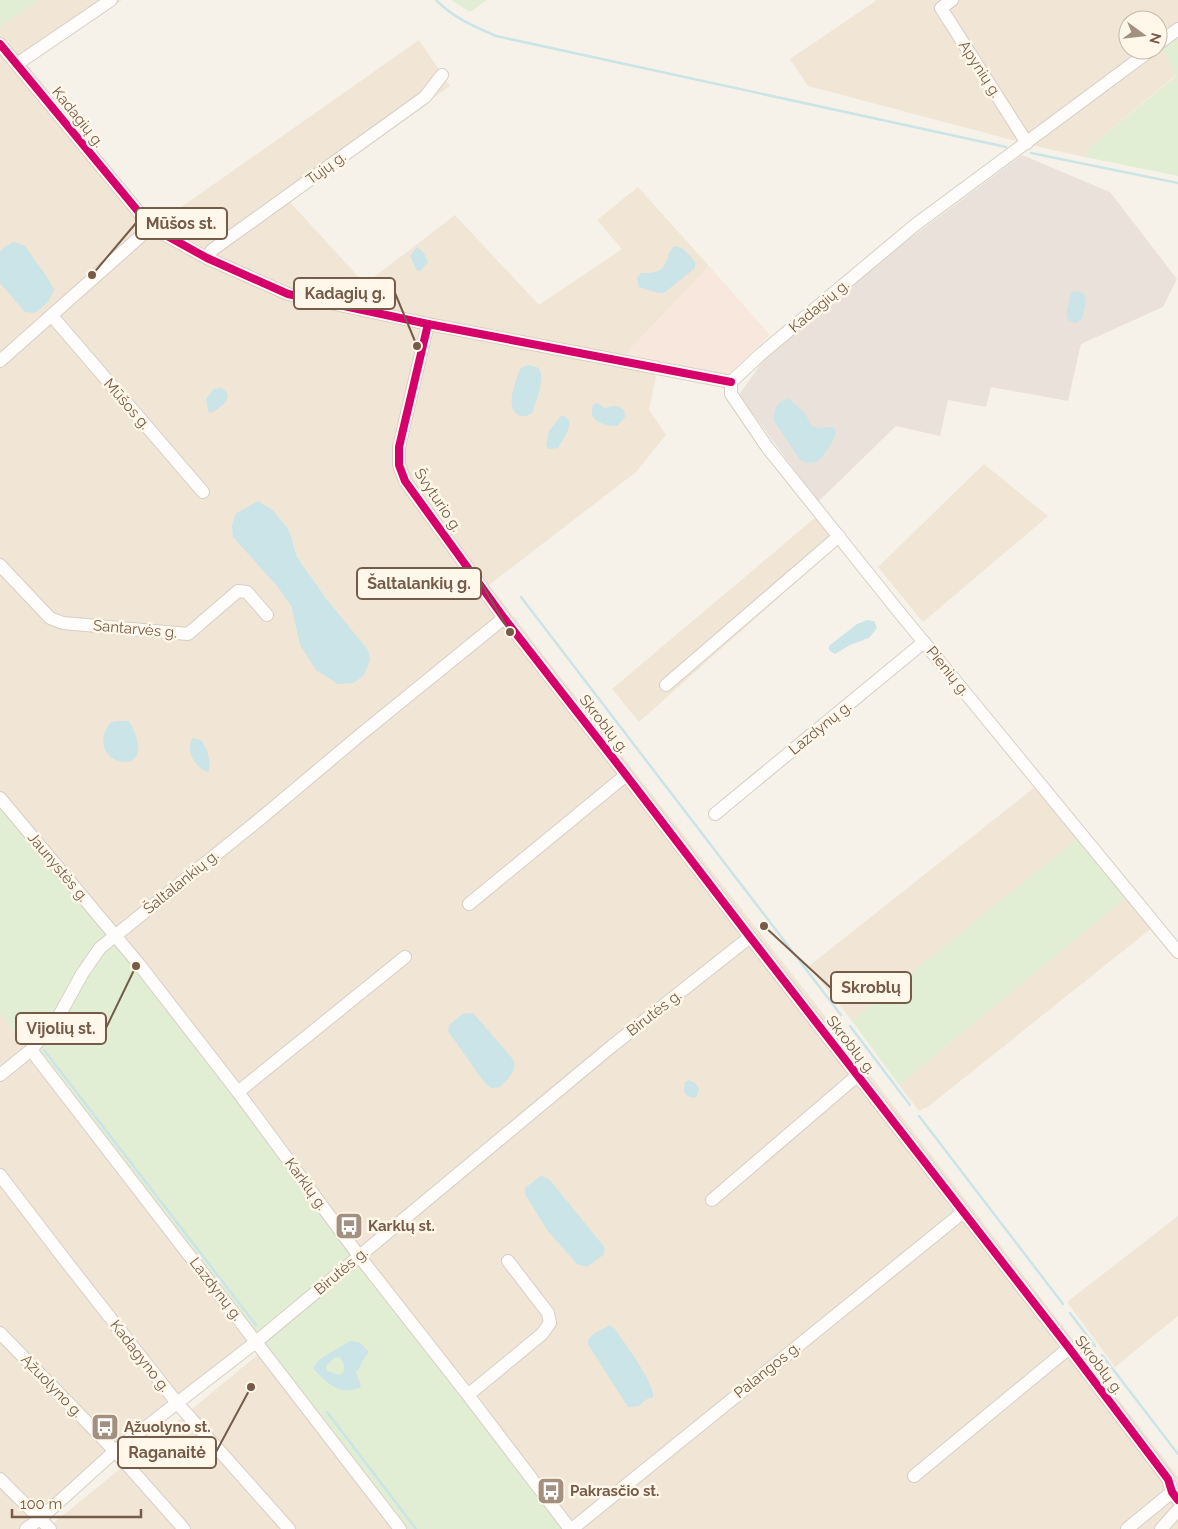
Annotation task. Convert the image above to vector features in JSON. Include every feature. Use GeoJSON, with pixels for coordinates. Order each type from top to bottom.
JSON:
{"type":"FeatureCollection","features":[{"type":"Feature","properties":{"kind":"street"},"geometry":{"type":"LineString","coordinates":[[17,64],[111,0]]}},
{"type":"Feature","properties":{"kind":"street","name":"Apynių g."},"geometry":{"type":"LineString","coordinates":[[952,0],[941,8],[1027,143]]}},
{"type":"Feature","properties":{"kind":"street","name":"Kadagių g."},"geometry":{"type":"LineString","coordinates":[[0,44],[151,227],[207,258],[288,294],[428,324],[732,382],[761,354],[915,226],[1138,60]]}},
{"type":"Feature","properties":{"kind":"street","name":"Tujų g."},"geometry":{"type":"LineString","coordinates":[[207,258],[212,250],[425,97],[442,75]]}},
{"type":"Feature","properties":{"kind":"street"},"geometry":{"type":"LineString","coordinates":[[0,361],[151,227]]}},
{"type":"Feature","properties":{"kind":"street","name":"Mūšos g."},"geometry":{"type":"LineString","coordinates":[[52,316],[203,492]]}},
{"type":"Feature","properties":{"kind":"street","name":"Švyturio g."},"geometry":{"type":"LineString","coordinates":[[428,324],[399,447],[399,465],[405,481],[504,618]]}},
{"type":"Feature","properties":{"kind":"street","name":"Pienių g."},"geometry":{"type":"LineString","coordinates":[[732,382],[731,394],[767,447],[1178,952]]}},
{"type":"Feature","properties":{"kind":"street"},"geometry":{"type":"LineString","coordinates":[[666,685],[839,536]]}},
{"type":"Feature","properties":{"kind":"street","name":"Santarvės g."},"geometry":{"type":"LineString","coordinates":[[0,565],[50,618],[64,623],[188,634],[238,590],[246,592],[267,615]]}},
{"type":"Feature","properties":{"kind":"street","name":"Skroblų g."},"geometry":{"type":"LineString","coordinates":[[504,618],[858,1075],[962,1213],[1069,1348],[1168,1479],[1175,1496]]}},
{"type":"Feature","properties":{"kind":"street","name":"Šaltalankių g."},"geometry":{"type":"LineString","coordinates":[[0,1075],[31,1050],[59,1016],[82,974],[100,948],[504,618]]}},
{"type":"Feature","properties":{"kind":"street","name":"Lazdynų g."},"geometry":{"type":"LineString","coordinates":[[715,814],[924,642]]}},
{"type":"Feature","properties":{"kind":"street"},"geometry":{"type":"LineString","coordinates":[[469,904],[626,775]]}},
{"type":"Feature","properties":{"kind":"street","name":"Jaunystės g."},"geometry":{"type":"LineString","coordinates":[[0,798],[115,935]]}},
{"type":"Feature","properties":{"kind":"street","name":"Karklų g."},"geometry":{"type":"LineString","coordinates":[[115,935],[238,1092],[359,1256],[571,1529]]}},
{"type":"Feature","properties":{"kind":"street","name":"Birutės g."},"geometry":{"type":"LineString","coordinates":[[26,1529],[40,1519],[115,1451],[256,1342],[612,1046],[750,937]]}},
{"type":"Feature","properties":{"kind":"street"},"geometry":{"type":"LineString","coordinates":[[238,1092],[405,957]]}},
{"type":"Feature","properties":{"kind":"street","name":"Lazdynų g."},"geometry":{"type":"LineString","coordinates":[[31,1050],[400,1529]]}},
{"type":"Feature","properties":{"kind":"street"},"geometry":{"type":"LineString","coordinates":[[712,1200],[858,1075]]}},
{"type":"Feature","properties":{"kind":"street","name":"Kadagyno g."},"geometry":{"type":"LineString","coordinates":[[0,1175],[64,1260],[177,1403],[289,1529]]}},
{"type":"Feature","properties":{"kind":"street","name":"Palangos g."},"geometry":{"type":"LineString","coordinates":[[571,1529],[962,1213]]}},
{"type":"Feature","properties":{"kind":"street"},"geometry":{"type":"LineString","coordinates":[[468,1395],[542,1334],[550,1323],[548,1312],[508,1261]]}},
{"type":"Feature","properties":{"kind":"street","name":"Ąžuolyno g."},"geometry":{"type":"LineString","coordinates":[[0,1332],[115,1451],[184,1529]]}},
{"type":"Feature","properties":{"kind":"street"},"geometry":{"type":"LineString","coordinates":[[914,1476],[1069,1348]]}},
{"type":"Feature","properties":{"kind":"street"},"geometry":{"type":"LineString","coordinates":[[0,1479],[50,1529]]}},
{"type":"Feature","properties":{"kind":"street"},"geometry":{"type":"LineString","coordinates":[[1126,1529],[1175,1496]]}},
{"type":"Feature","properties":{"kind":"street"},"geometry":{"type":"LineString","coordinates":[[1161,1529],[1178,1510]]}},
{"type":"Feature","properties":{"kind":"shaded area"},"geometry":{"type":"Polygon","coordinates":[[[39,0],[122,0],[27,65],[157,224],[419,40],[450,86],[290,202],[365,284],[455,215],[539,305],[622,249],[597,220],[638,187],[709,266],[626,354],[656,376],[649,410],[666,435],[636,472],[489,585],[838,1033],[1178,1477],[1178,1529],[570,1529],[97,911],[0,790],[0,27],[39,0]],[[258,501],[236,513],[277,586],[291,606],[300,645],[328,601],[297,557],[289,530],[273,510],[258,501]]]}},
{"type":"Feature","properties":{"kind":"shaded area"},"geometry":{"type":"Polygon","coordinates":[[[877,0],[1178,0],[1178,36],[1168,44],[1168,10],[1118,10],[1118,60],[1168,60],[1168,58],[1176,75],[1089,148],[1085,157],[1031,145],[808,86],[790,59],[877,0]]]}},
{"type":"Feature","properties":{"kind":"shaded area"},"geometry":{"type":"Polygon","coordinates":[[[1022,155],[1110,192],[1177,279],[1163,307],[1081,344],[1068,401],[991,387],[986,407],[948,400],[940,436],[896,426],[818,502],[739,395],[762,362],[893,251],[1022,155]]]}},
{"type":"Feature","properties":{"kind":"shaded area"},"geometry":{"type":"Polygon","coordinates":[[[709,266],[770,335],[728,375],[625,354],[709,266]]]}},
{"type":"Feature","properties":{"kind":"shaded area"},"geometry":{"type":"Polygon","coordinates":[[[984,464],[1048,516],[923,622],[878,567],[984,464]]]}},
{"type":"Feature","properties":{"kind":"shaded area"},"geometry":{"type":"Polygon","coordinates":[[[816,517],[838,545],[639,722],[612,689],[816,517]]]}},
{"type":"Feature","properties":{"kind":"shaded area"},"geometry":{"type":"Polygon","coordinates":[[[1035,787],[1077,839],[852,1021],[809,966],[1035,787]]]}},
{"type":"Feature","properties":{"kind":"shaded area"},"geometry":{"type":"Polygon","coordinates":[[[1128,896],[1153,927],[929,1106],[919,1111],[899,1085],[1128,896]]]}},
{"type":"Feature","properties":{"kind":"shaded area"},"geometry":{"type":"Polygon","coordinates":[[[0,1013],[256,1342],[24,1529],[0,1529],[0,1013]]]}},
{"type":"Feature","properties":{"kind":"shaded area"},"geometry":{"type":"Polygon","coordinates":[[[1178,1216],[1178,1316],[1115,1367],[1067,1302],[1178,1216]]]}},
{"type":"Feature","properties":{"kind":"shaded area"},"geometry":{"type":"Polygon","coordinates":[[[262,1351],[400,1529],[46,1529],[126,1464],[262,1351]]]}},
{"type":"Feature","properties":{"kind":"green space"},"geometry":{"type":"Polygon","coordinates":[[[0,0],[39,0],[0,27],[0,0]]]}},
{"type":"Feature","properties":{"kind":"green space"},"geometry":{"type":"Polygon","coordinates":[[[451,0],[487,0],[470,12],[451,0]]]}},
{"type":"Feature","properties":{"kind":"green space"},"geometry":{"type":"Polygon","coordinates":[[[1178,36],[1178,176],[1085,157],[1089,148],[1176,76],[1168,59],[1168,44],[1178,36]]]}},
{"type":"Feature","properties":{"kind":"green space"},"geometry":{"type":"Polygon","coordinates":[[[0,790],[97,911],[570,1529],[400,1529],[0,1013],[0,790]]]}},
{"type":"Feature","properties":{"kind":"green space"},"geometry":{"type":"Polygon","coordinates":[[[1077,839],[1128,896],[899,1085],[852,1021],[1077,839]]]}},
{"type":"Feature","properties":{"kind":"water"},"geometry":{"type":"Polygon","coordinates":[[[14,242],[25,246],[54,290],[48,302],[35,313],[25,312],[0,283],[0,252],[3,248],[14,242]]]}},
{"type":"Feature","properties":{"kind":"water"},"geometry":{"type":"Polygon","coordinates":[[[674,246],[683,249],[688,254],[695,262],[695,268],[664,293],[639,287],[637,278],[641,273],[651,273],[662,269],[674,246]]]}},
{"type":"Feature","properties":{"kind":"water"},"geometry":{"type":"Polygon","coordinates":[[[417,247],[424,253],[428,262],[420,271],[417,271],[410,256],[417,247]]]}},
{"type":"Feature","properties":{"kind":"water"},"geometry":{"type":"Polygon","coordinates":[[[1074,291],[1084,293],[1086,301],[1082,319],[1076,323],[1069,321],[1066,316],[1071,293],[1074,291]]]}},
{"type":"Feature","properties":{"kind":"water"},"geometry":{"type":"Polygon","coordinates":[[[529,365],[538,368],[541,383],[532,413],[523,416],[514,410],[512,400],[519,371],[522,367],[529,365]]]}},
{"type":"Feature","properties":{"kind":"water"},"geometry":{"type":"Polygon","coordinates":[[[221,388],[226,391],[227,398],[218,409],[210,413],[206,399],[214,389],[221,388]]]}},
{"type":"Feature","properties":{"kind":"water"},"geometry":{"type":"Polygon","coordinates":[[[789,399],[804,412],[812,426],[818,428],[832,427],[836,431],[831,444],[817,462],[807,463],[800,460],[774,421],[774,413],[781,401],[789,399]]]}},
{"type":"Feature","properties":{"kind":"water"},"geometry":{"type":"Polygon","coordinates":[[[597,403],[605,408],[619,407],[624,410],[625,417],[617,426],[597,421],[592,414],[592,409],[594,404],[597,403]]]}},
{"type":"Feature","properties":{"kind":"water"},"geometry":{"type":"Polygon","coordinates":[[[561,416],[569,421],[568,429],[558,448],[548,449],[546,445],[549,431],[561,416]]]}},
{"type":"Feature","properties":{"kind":"water"},"geometry":{"type":"Polygon","coordinates":[[[258,501],[273,510],[289,530],[297,557],[328,601],[368,650],[370,660],[364,675],[354,683],[338,684],[316,670],[300,645],[291,606],[277,586],[233,537],[232,526],[236,513],[258,501]]]}},
{"type":"Feature","properties":{"kind":"water"},"geometry":{"type":"Polygon","coordinates":[[[867,620],[874,621],[877,628],[869,638],[850,645],[835,654],[829,650],[829,646],[857,624],[867,620]]]}},
{"type":"Feature","properties":{"kind":"water"},"geometry":{"type":"Polygon","coordinates":[[[129,721],[137,740],[138,753],[133,760],[124,762],[115,760],[103,744],[108,726],[111,722],[129,721]]]}},
{"type":"Feature","properties":{"kind":"water"},"geometry":{"type":"Polygon","coordinates":[[[193,738],[201,740],[205,747],[209,760],[208,772],[199,767],[193,758],[190,748],[193,738]]]}},
{"type":"Feature","properties":{"kind":"water"},"geometry":{"type":"Polygon","coordinates":[[[473,1013],[513,1059],[513,1071],[500,1087],[491,1088],[484,1082],[448,1031],[449,1025],[463,1014],[473,1013]]]}},
{"type":"Feature","properties":{"kind":"water"},"geometry":{"type":"Polygon","coordinates":[[[689,1080],[695,1083],[699,1089],[697,1096],[694,1098],[687,1096],[684,1091],[685,1082],[689,1080]]]}},
{"type":"Feature","properties":{"kind":"water"},"geometry":{"type":"Polygon","coordinates":[[[541,1176],[549,1179],[605,1248],[603,1255],[587,1267],[577,1264],[547,1230],[525,1194],[525,1188],[541,1176]]]}},
{"type":"Feature","properties":{"kind":"water"},"geometry":{"type":"Polygon","coordinates":[[[610,1325],[615,1329],[649,1382],[653,1397],[645,1400],[639,1406],[628,1407],[588,1344],[588,1340],[593,1334],[610,1325]]]}},
{"type":"Feature","properties":{"kind":"water"},"geometry":{"type":"Polygon","coordinates":[[[350,1341],[359,1342],[369,1352],[356,1372],[361,1387],[346,1390],[334,1387],[328,1383],[313,1368],[320,1359],[350,1341]],[[339,1357],[334,1358],[326,1366],[327,1371],[339,1375],[343,1373],[344,1364],[339,1357]]]}},
{"type":"Feature","properties":{"kind":"waterway"},"geometry":{"type":"LineString","coordinates":[[436,0],[457,17],[496,36],[1006,147]]}},
{"type":"Feature","properties":{"kind":"waterway"},"geometry":{"type":"LineString","coordinates":[[1031,153],[1178,183]]}},
{"type":"Feature","properties":{"kind":"waterway"},"geometry":{"type":"LineString","coordinates":[[521,597],[841,1015]]}},
{"type":"Feature","properties":{"kind":"waterway"},"geometry":{"type":"LineString","coordinates":[[850,1026],[910,1105]]}},
{"type":"Feature","properties":{"kind":"waterway"},"geometry":{"type":"LineString","coordinates":[[44,1050],[256,1325]]}},
{"type":"Feature","properties":{"kind":"waterway"},"geometry":{"type":"LineString","coordinates":[[919,1116],[1063,1304]]}},
{"type":"Feature","properties":{"kind":"waterway"},"geometry":{"type":"LineString","coordinates":[[1070,1313],[1095,1346]]}},
{"type":"Feature","properties":{"kind":"waterway"},"geometry":{"type":"LineString","coordinates":[[1102,1355],[1178,1454]]}},
{"type":"Feature","properties":{"kind":"waterway"},"geometry":{"type":"LineString","coordinates":[[327,1412],[416,1529]]}},
{"type":"Feature","properties":{"kind":"cycle path"},"geometry":{"type":"LineString","coordinates":[[0,44],[151,227],[207,258],[288,294],[428,324],[731,382]]}},
{"type":"Feature","properties":{"kind":"cycle path"},"geometry":{"type":"LineString","coordinates":[[428,324],[399,447],[399,465],[405,481],[504,618],[1069,1348],[1168,1479],[1172,1492],[1178,1500]]}},
{"type":"Feature","properties":{"kind":"place","name":"Mūšos st."},"geometry":{"type":"Point","coordinates":[92,275]}},
{"type":"Feature","properties":{"kind":"place","name":"Kadagių g."},"geometry":{"type":"Point","coordinates":[417,346]}},
{"type":"Feature","properties":{"kind":"place","name":"Šaltalankių g."},"geometry":{"type":"Point","coordinates":[510,632]}},
{"type":"Feature","properties":{"kind":"place","name":"Skroblų"},"geometry":{"type":"Point","coordinates":[764,926]}},
{"type":"Feature","properties":{"kind":"place","name":"Vijolių st."},"geometry":{"type":"Point","coordinates":[136,966]}},
{"type":"Feature","properties":{"kind":"place","name":"Karklų st."},"geometry":{"type":"Point","coordinates":[349,1226]}},
{"type":"Feature","properties":{"kind":"place","name":"Raganaitė"},"geometry":{"type":"Point","coordinates":[251,1387]}},
{"type":"Feature","properties":{"kind":"place","name":"Ąžuolyno st."},"geometry":{"type":"Point","coordinates":[105,1427]}},
{"type":"Feature","properties":{"kind":"place","name":"Pakrasčio st."},"geometry":{"type":"Point","coordinates":[551,1491]}}]}
